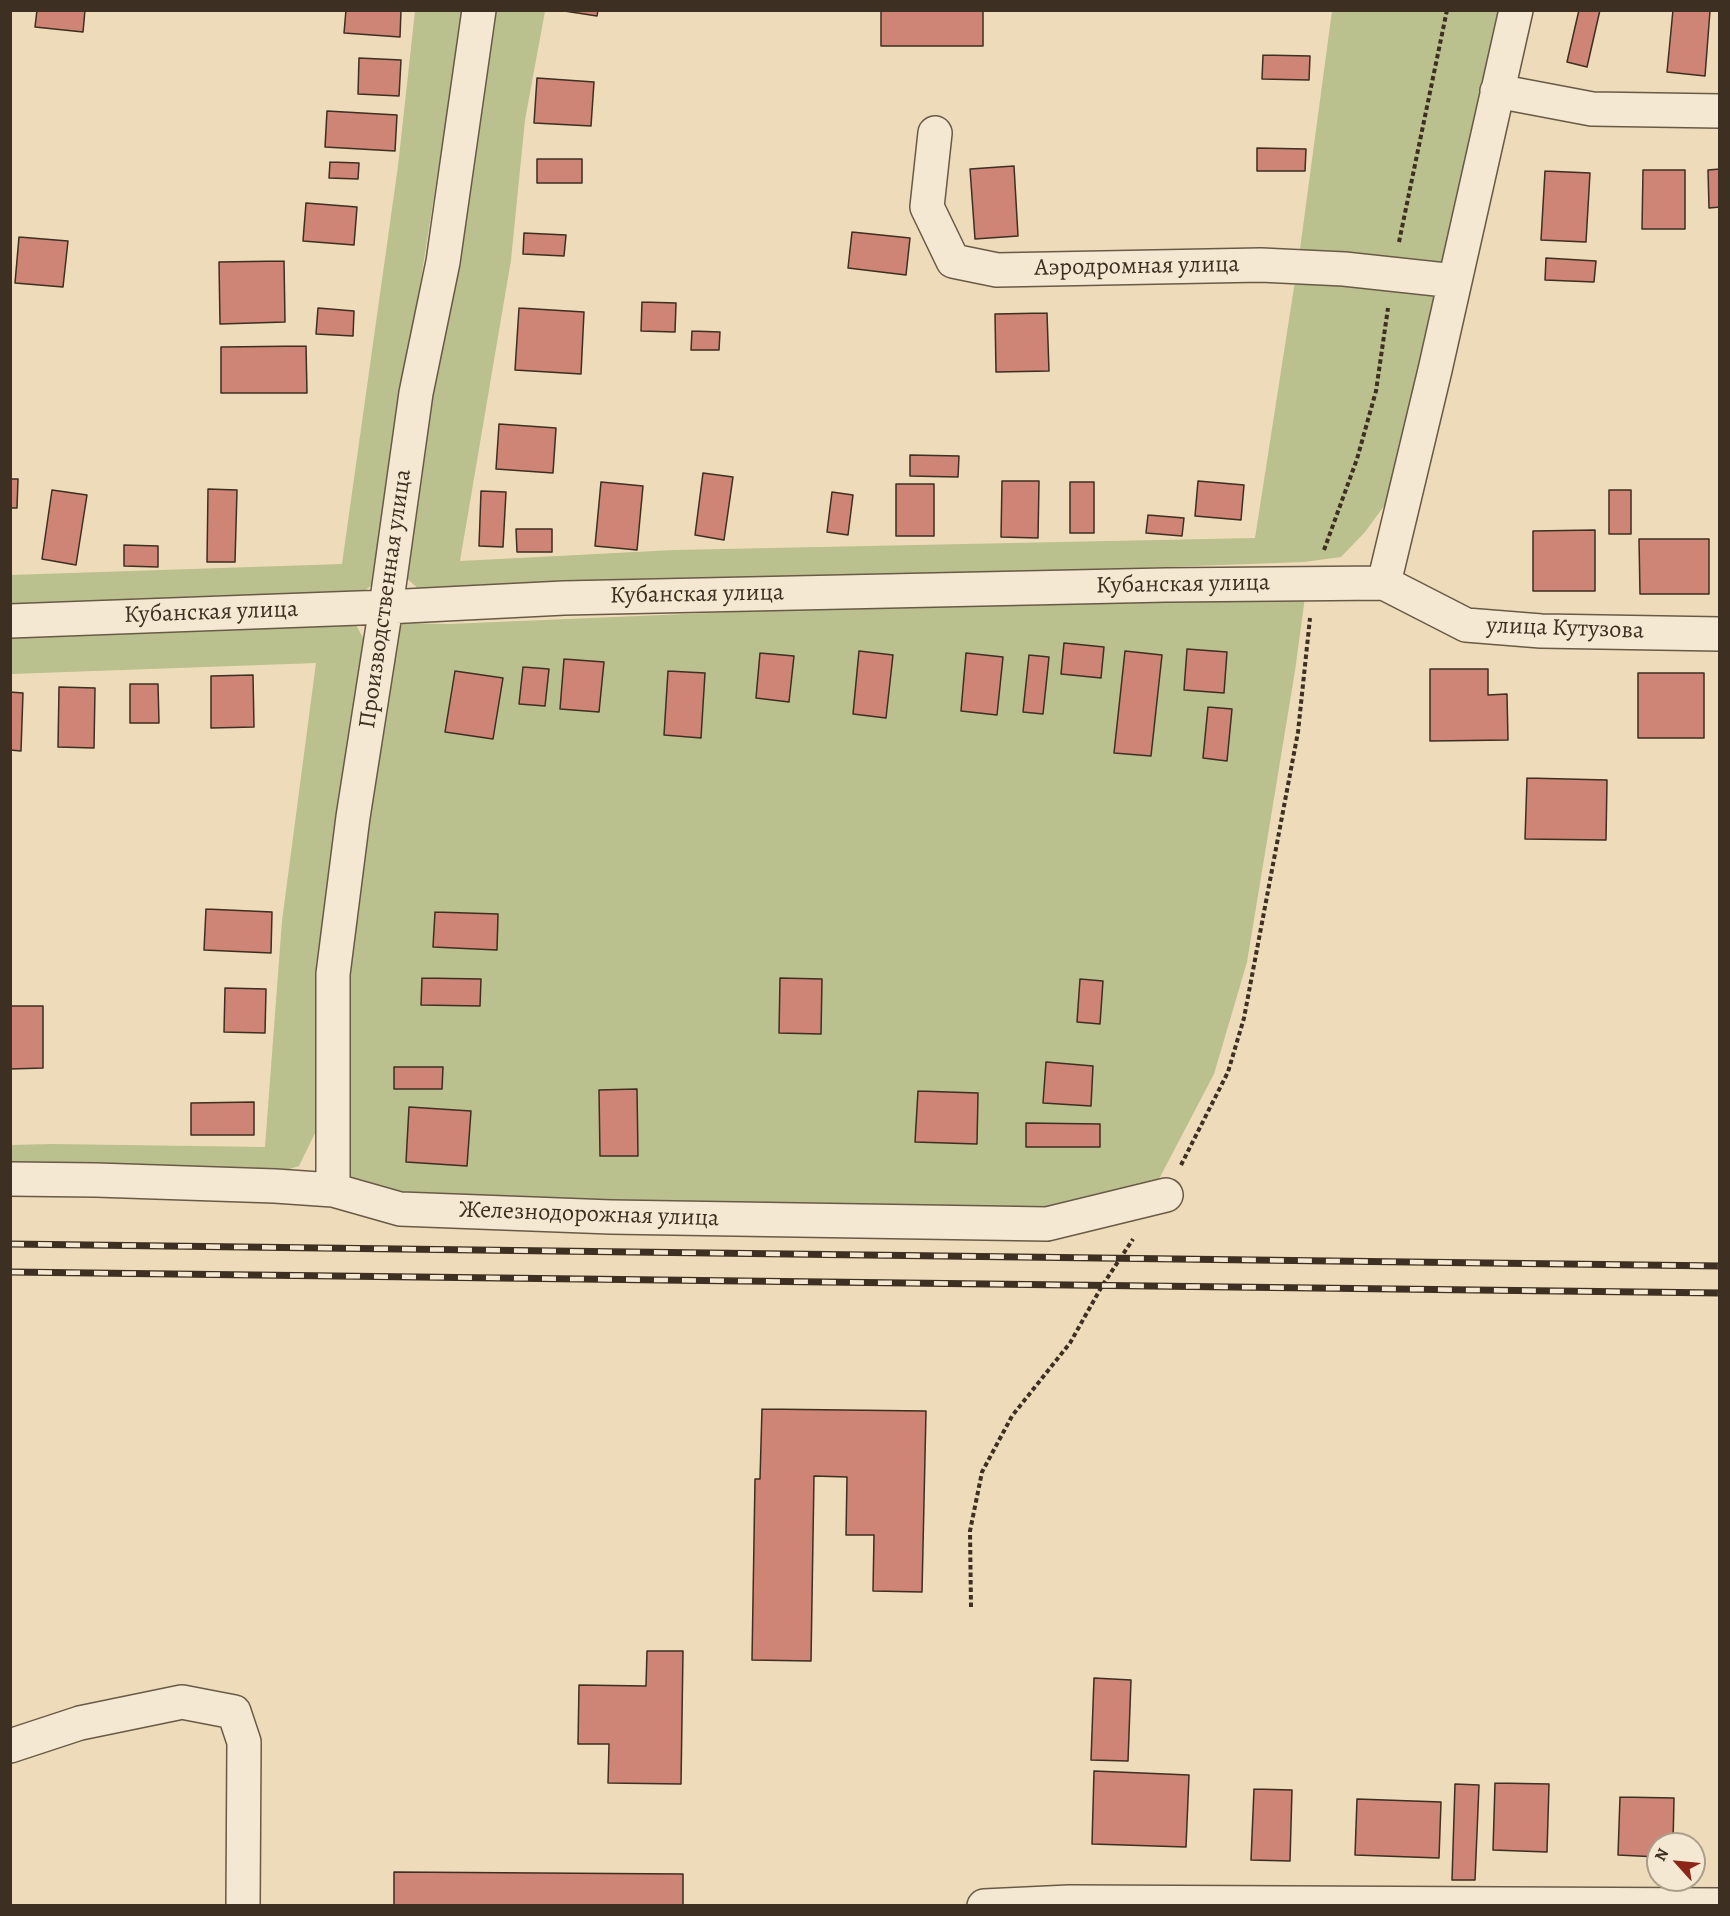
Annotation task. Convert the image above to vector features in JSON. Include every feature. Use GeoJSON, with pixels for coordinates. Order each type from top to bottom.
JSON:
{"type":"FeatureCollection","features":[{"type":"Feature","properties":{"kind":"street","name":"Производственная улица"},"geometry":{"type":"LineString","coordinates":[[333,1191],[333,974],[353,817],[416,393],[443,262],[479,10]]}},
{"type":"Feature","properties":{"kind":"street"},"geometry":{"type":"LineString","coordinates":[[1384,583],[1516,10]]}},
{"type":"Feature","properties":{"kind":"street"},"geometry":{"type":"LineString","coordinates":[[1497,91],[1593,109],[1719,111]]}},
{"type":"Feature","properties":{"kind":"street","name":"Аэродромная улица"},"geometry":{"type":"LineString","coordinates":[[935,133],[927,207],[953,261],[997,270],[1262,265],[1344,269],[1455,280]]}},
{"type":"Feature","properties":{"kind":"street","name":"Кубанская улица"},"geometry":{"type":"LineString","coordinates":[[10,621],[564,598],[1166,585],[1384,583]]}},
{"type":"Feature","properties":{"kind":"street","name":"улица Кутузова"},"geometry":{"type":"LineString","coordinates":[[1384,583],[1466,625],[1541,632],[1719,634]]}},
{"type":"Feature","properties":{"kind":"street","name":"Железнодорожная улица"},"geometry":{"type":"LineString","coordinates":[[10,1179],[263,1185],[333,1191],[400,1209],[623,1217],[1047,1224],[1166,1195]]}},
{"type":"Feature","properties":{"kind":"street"},"geometry":{"type":"LineString","coordinates":[[10,1746],[80,1723],[182,1702],[234,1712],[244,1742],[243,1905]]}},
{"type":"Feature","properties":{"kind":"street"},"geometry":{"type":"LineString","coordinates":[[984,1905],[1069,1902],[1719,1905]]}},
{"type":"Feature","properties":{"kind":"path"},"geometry":{"type":"LineString","coordinates":[[971,1607],[970,1531],[982,1472],[1012,1416],[1070,1343],[1119,1258],[1166,1195],[1228,1072],[1244,1017],[1298,732],[1314,584],[1328,537],[1357,459],[1376,391],[1392,274],[1447,10]]}},
{"type":"Feature","properties":{"kind":"green space"},"geometry":{"type":"Polygon","coordinates":[[[415,11],[463,11],[373,585],[358,594],[203,596],[11,608],[11,575],[342,564],[398,166],[415,11]]]}},
{"type":"Feature","properties":{"kind":"green space"},"geometry":{"type":"Polygon","coordinates":[[[495,11],[545,11],[525,120],[511,260],[460,561],[674,550],[1255,538],[1300,249],[1332,11],[1501,11],[1395,491],[1365,532],[1341,557],[1304,562],[424,594],[401,573],[484,93],[495,11]]]}},
{"type":"Feature","properties":{"kind":"green space"},"geometry":{"type":"Polygon","coordinates":[[[1305,597],[1247,962],[1214,1074],[1159,1179],[1069,1208],[402,1201],[351,1183],[347,977],[392,623],[449,624],[828,608],[1305,597]]]}},
{"type":"Feature","properties":{"kind":"green space"},"geometry":{"type":"Polygon","coordinates":[[[337,623],[356,625],[366,643],[318,1127],[299,1166],[268,1176],[11,1168],[10,1145],[265,1147],[282,921],[316,663],[11,674],[10,638],[194,632],[337,623]]]}},
{"type":"Feature","properties":{"kind":"building"},"geometry":{"type":"Polygon","coordinates":[[[37,10],[85,10],[83,32],[35,27],[37,10]]]}},
{"type":"Feature","properties":{"kind":"building"},"geometry":{"type":"Polygon","coordinates":[[[346,10],[401,10],[400,37],[344,33],[346,10]]]}},
{"type":"Feature","properties":{"kind":"building"},"geometry":{"type":"Polygon","coordinates":[[[558,10],[598,10],[597,16],[558,10]]]}},
{"type":"Feature","properties":{"kind":"building"},"geometry":{"type":"Polygon","coordinates":[[[881,10],[983,10],[983,46],[881,46],[881,10]]]}},
{"type":"Feature","properties":{"kind":"building"},"geometry":{"type":"Polygon","coordinates":[[[1579,10],[1600,10],[1587,67],[1567,62],[1579,10]]]}},
{"type":"Feature","properties":{"kind":"building"},"geometry":{"type":"Polygon","coordinates":[[[1673,10],[1710,11],[1705,76],[1667,72],[1673,10]]]}},
{"type":"Feature","properties":{"kind":"building"},"geometry":{"type":"Polygon","coordinates":[[[1263,55],[1310,56],[1309,80],[1262,79],[1263,55]]]}},
{"type":"Feature","properties":{"kind":"building"},"geometry":{"type":"Polygon","coordinates":[[[359,58],[401,60],[399,96],[358,94],[359,58]]]}},
{"type":"Feature","properties":{"kind":"building"},"geometry":{"type":"Polygon","coordinates":[[[537,78],[594,82],[591,126],[534,123],[537,78]]]}},
{"type":"Feature","properties":{"kind":"building"},"geometry":{"type":"Polygon","coordinates":[[[327,111],[397,115],[395,151],[325,147],[327,111]]]}},
{"type":"Feature","properties":{"kind":"building"},"geometry":{"type":"Polygon","coordinates":[[[1257,148],[1306,149],[1305,171],[1257,171],[1257,148]]]}},
{"type":"Feature","properties":{"kind":"building"},"geometry":{"type":"Polygon","coordinates":[[[537,159],[582,159],[582,183],[537,183],[537,159]]]}},
{"type":"Feature","properties":{"kind":"building"},"geometry":{"type":"Polygon","coordinates":[[[330,162],[359,163],[358,179],[329,178],[330,162]]]}},
{"type":"Feature","properties":{"kind":"building"},"geometry":{"type":"Polygon","coordinates":[[[1014,166],[1018,236],[975,239],[970,169],[1014,166]]]}},
{"type":"Feature","properties":{"kind":"building"},"geometry":{"type":"Polygon","coordinates":[[[1720,169],[1720,207],[1709,208],[1708,170],[1720,169]]]}},
{"type":"Feature","properties":{"kind":"building"},"geometry":{"type":"Polygon","coordinates":[[[1643,170],[1685,170],[1685,229],[1642,229],[1643,170]]]}},
{"type":"Feature","properties":{"kind":"building"},"geometry":{"type":"Polygon","coordinates":[[[1545,171],[1590,173],[1586,242],[1541,240],[1545,171]]]}},
{"type":"Feature","properties":{"kind":"building"},"geometry":{"type":"Polygon","coordinates":[[[306,203],[357,207],[354,245],[303,241],[306,203]]]}},
{"type":"Feature","properties":{"kind":"building"},"geometry":{"type":"Polygon","coordinates":[[[852,232],[910,238],[906,275],[848,268],[852,232]]]}},
{"type":"Feature","properties":{"kind":"building"},"geometry":{"type":"Polygon","coordinates":[[[524,233],[566,235],[564,256],[523,254],[524,233]]]}},
{"type":"Feature","properties":{"kind":"building"},"geometry":{"type":"Polygon","coordinates":[[[19,237],[68,241],[63,287],[15,283],[19,237]]]}},
{"type":"Feature","properties":{"kind":"building"},"geometry":{"type":"Polygon","coordinates":[[[1546,258],[1596,261],[1594,282],[1545,280],[1546,258]]]}},
{"type":"Feature","properties":{"kind":"building"},"geometry":{"type":"Polygon","coordinates":[[[284,261],[285,322],[220,324],[219,262],[284,261]]]}},
{"type":"Feature","properties":{"kind":"building"},"geometry":{"type":"Polygon","coordinates":[[[642,302],[676,303],[675,332],[641,331],[642,302]]]}},
{"type":"Feature","properties":{"kind":"building"},"geometry":{"type":"Polygon","coordinates":[[[318,308],[354,311],[353,336],[316,334],[318,308]]]}},
{"type":"Feature","properties":{"kind":"building"},"geometry":{"type":"Polygon","coordinates":[[[519,308],[584,312],[581,374],[515,370],[519,308]]]}},
{"type":"Feature","properties":{"kind":"building"},"geometry":{"type":"Polygon","coordinates":[[[1047,313],[1049,371],[996,372],[995,314],[1047,313]]]}},
{"type":"Feature","properties":{"kind":"building"},"geometry":{"type":"Polygon","coordinates":[[[692,331],[720,332],[719,350],[691,350],[692,331]]]}},
{"type":"Feature","properties":{"kind":"building"},"geometry":{"type":"Polygon","coordinates":[[[306,346],[307,393],[221,393],[221,347],[306,346]]]}},
{"type":"Feature","properties":{"kind":"building"},"geometry":{"type":"Polygon","coordinates":[[[499,424],[556,428],[553,473],[496,469],[499,424]]]}},
{"type":"Feature","properties":{"kind":"building"},"geometry":{"type":"Polygon","coordinates":[[[910,455],[959,456],[958,477],[910,476],[910,455]]]}},
{"type":"Feature","properties":{"kind":"building"},"geometry":{"type":"Polygon","coordinates":[[[703,473],[733,477],[724,540],[695,535],[703,473]]]}},
{"type":"Feature","properties":{"kind":"building"},"geometry":{"type":"Polygon","coordinates":[[[10,479],[18,479],[17,508],[10,508],[10,479]]]}},
{"type":"Feature","properties":{"kind":"building"},"geometry":{"type":"Polygon","coordinates":[[[1002,481],[1039,481],[1038,538],[1001,537],[1002,481]]]}},
{"type":"Feature","properties":{"kind":"building"},"geometry":{"type":"Polygon","coordinates":[[[1198,481],[1244,485],[1241,520],[1195,516],[1198,481]]]}},
{"type":"Feature","properties":{"kind":"building"},"geometry":{"type":"Polygon","coordinates":[[[601,482],[643,486],[637,550],[595,546],[601,482]]]}},
{"type":"Feature","properties":{"kind":"building"},"geometry":{"type":"Polygon","coordinates":[[[1070,482],[1094,482],[1094,533],[1070,533],[1070,482]]]}},
{"type":"Feature","properties":{"kind":"building"},"geometry":{"type":"Polygon","coordinates":[[[896,484],[934,484],[934,536],[896,536],[896,484]]]}},
{"type":"Feature","properties":{"kind":"building"},"geometry":{"type":"Polygon","coordinates":[[[208,489],[237,490],[235,562],[207,562],[208,489]]]}},
{"type":"Feature","properties":{"kind":"building"},"geometry":{"type":"Polygon","coordinates":[[[52,490],[87,495],[76,565],[42,559],[52,490]]]}},
{"type":"Feature","properties":{"kind":"building"},"geometry":{"type":"Polygon","coordinates":[[[1609,490],[1631,490],[1631,534],[1609,534],[1609,490]]]}},
{"type":"Feature","properties":{"kind":"building"},"geometry":{"type":"Polygon","coordinates":[[[481,491],[506,492],[503,547],[479,546],[481,491]]]}},
{"type":"Feature","properties":{"kind":"building"},"geometry":{"type":"Polygon","coordinates":[[[832,492],[853,495],[848,535],[827,532],[832,492]]]}},
{"type":"Feature","properties":{"kind":"building"},"geometry":{"type":"Polygon","coordinates":[[[1148,515],[1184,518],[1182,536],[1146,533],[1148,515]]]}},
{"type":"Feature","properties":{"kind":"building"},"geometry":{"type":"Polygon","coordinates":[[[516,529],[552,529],[552,552],[517,552],[516,529]]]}},
{"type":"Feature","properties":{"kind":"building"},"geometry":{"type":"Polygon","coordinates":[[[1595,530],[1595,591],[1533,591],[1533,531],[1595,530]]]}},
{"type":"Feature","properties":{"kind":"building"},"geometry":{"type":"Polygon","coordinates":[[[1639,539],[1709,539],[1709,594],[1640,594],[1639,539]]]}},
{"type":"Feature","properties":{"kind":"building"},"geometry":{"type":"Polygon","coordinates":[[[124,545],[158,546],[158,567],[124,566],[124,545]]]}},
{"type":"Feature","properties":{"kind":"building"},"geometry":{"type":"Polygon","coordinates":[[[1064,643],[1104,647],[1101,678],[1061,674],[1064,643]]]}},
{"type":"Feature","properties":{"kind":"building"},"geometry":{"type":"Polygon","coordinates":[[[1187,649],[1227,652],[1224,693],[1184,690],[1187,649]]]}},
{"type":"Feature","properties":{"kind":"building"},"geometry":{"type":"Polygon","coordinates":[[[859,651],[893,655],[886,718],[853,714],[859,651]]]}},
{"type":"Feature","properties":{"kind":"building"},"geometry":{"type":"Polygon","coordinates":[[[1125,651],[1162,655],[1151,756],[1114,753],[1125,651]]]}},
{"type":"Feature","properties":{"kind":"building"},"geometry":{"type":"Polygon","coordinates":[[[760,653],[794,656],[789,702],[756,698],[760,653]]]}},
{"type":"Feature","properties":{"kind":"building"},"geometry":{"type":"Polygon","coordinates":[[[966,653],[1003,657],[997,715],[961,711],[966,653]]]}},
{"type":"Feature","properties":{"kind":"building"},"geometry":{"type":"Polygon","coordinates":[[[1029,655],[1049,657],[1043,714],[1023,712],[1029,655]]]}},
{"type":"Feature","properties":{"kind":"building"},"geometry":{"type":"Polygon","coordinates":[[[564,659],[604,662],[599,712],[560,709],[564,659]]]}},
{"type":"Feature","properties":{"kind":"building"},"geometry":{"type":"Polygon","coordinates":[[[523,667],[549,669],[545,706],[519,704],[523,667]]]}},
{"type":"Feature","properties":{"kind":"building"},"geometry":{"type":"Polygon","coordinates":[[[1430,669],[1488,669],[1488,695],[1507,694],[1508,740],[1430,741],[1430,669]]]}},
{"type":"Feature","properties":{"kind":"building"},"geometry":{"type":"Polygon","coordinates":[[[455,671],[503,678],[493,739],[445,732],[455,671]]]}},
{"type":"Feature","properties":{"kind":"building"},"geometry":{"type":"Polygon","coordinates":[[[668,671],[705,673],[701,738],[664,735],[668,671]]]}},
{"type":"Feature","properties":{"kind":"building"},"geometry":{"type":"Polygon","coordinates":[[[1638,673],[1704,673],[1704,738],[1638,738],[1638,673]]]}},
{"type":"Feature","properties":{"kind":"building"},"geometry":{"type":"Polygon","coordinates":[[[253,675],[254,727],[211,728],[211,676],[253,675]]]}},
{"type":"Feature","properties":{"kind":"building"},"geometry":{"type":"Polygon","coordinates":[[[130,684],[158,684],[159,723],[130,723],[130,684]]]}},
{"type":"Feature","properties":{"kind":"building"},"geometry":{"type":"Polygon","coordinates":[[[59,687],[95,688],[94,748],[58,747],[59,687]]]}},
{"type":"Feature","properties":{"kind":"building"},"geometry":{"type":"Polygon","coordinates":[[[10,692],[23,693],[21,751],[10,750],[10,692]]]}},
{"type":"Feature","properties":{"kind":"building"},"geometry":{"type":"Polygon","coordinates":[[[1208,707],[1232,709],[1227,761],[1203,758],[1208,707]]]}},
{"type":"Feature","properties":{"kind":"building"},"geometry":{"type":"Polygon","coordinates":[[[1527,778],[1607,780],[1606,840],[1525,839],[1527,778]]]}},
{"type":"Feature","properties":{"kind":"building"},"geometry":{"type":"Polygon","coordinates":[[[206,909],[272,912],[271,953],[204,950],[206,909]]]}},
{"type":"Feature","properties":{"kind":"building"},"geometry":{"type":"Polygon","coordinates":[[[435,912],[498,914],[497,950],[433,947],[435,912]]]}},
{"type":"Feature","properties":{"kind":"building"},"geometry":{"type":"Polygon","coordinates":[[[422,978],[481,979],[480,1006],[421,1005],[422,978]]]}},
{"type":"Feature","properties":{"kind":"building"},"geometry":{"type":"Polygon","coordinates":[[[780,978],[822,979],[821,1034],[779,1033],[780,978]]]}},
{"type":"Feature","properties":{"kind":"building"},"geometry":{"type":"Polygon","coordinates":[[[1080,979],[1103,981],[1100,1024],[1077,1022],[1080,979]]]}},
{"type":"Feature","properties":{"kind":"building"},"geometry":{"type":"Polygon","coordinates":[[[225,988],[266,989],[265,1033],[224,1032],[225,988]]]}},
{"type":"Feature","properties":{"kind":"building"},"geometry":{"type":"Polygon","coordinates":[[[10,1006],[43,1006],[43,1068],[10,1069],[10,1006]]]}},
{"type":"Feature","properties":{"kind":"building"},"geometry":{"type":"Polygon","coordinates":[[[1046,1062],[1093,1066],[1091,1106],[1043,1103],[1046,1062]]]}},
{"type":"Feature","properties":{"kind":"building"},"geometry":{"type":"Polygon","coordinates":[[[394,1067],[443,1067],[442,1089],[394,1089],[394,1067]]]}},
{"type":"Feature","properties":{"kind":"building"},"geometry":{"type":"Polygon","coordinates":[[[637,1089],[638,1156],[600,1156],[599,1090],[637,1089]]]}},
{"type":"Feature","properties":{"kind":"building"},"geometry":{"type":"Polygon","coordinates":[[[918,1091],[978,1093],[977,1144],[915,1142],[918,1091]]]}},
{"type":"Feature","properties":{"kind":"building"},"geometry":{"type":"Polygon","coordinates":[[[254,1102],[254,1135],[191,1135],[191,1103],[254,1102]]]}},
{"type":"Feature","properties":{"kind":"building"},"geometry":{"type":"Polygon","coordinates":[[[409,1107],[471,1111],[467,1166],[406,1162],[409,1107]]]}},
{"type":"Feature","properties":{"kind":"building"},"geometry":{"type":"Polygon","coordinates":[[[1026,1123],[1100,1124],[1100,1147],[1026,1147],[1026,1123]]]}},
{"type":"Feature","properties":{"kind":"building"},"geometry":{"type":"Polygon","coordinates":[[[762,1409],[926,1411],[922,1592],[873,1591],[874,1535],[846,1535],[847,1477],[814,1476],[811,1661],[752,1660],[755,1479],[760,1479],[762,1409]]]}},
{"type":"Feature","properties":{"kind":"building"},"geometry":{"type":"Polygon","coordinates":[[[647,1651],[683,1651],[681,1784],[608,1783],[609,1744],[578,1744],[579,1685],[646,1686],[647,1651]]]}},
{"type":"Feature","properties":{"kind":"building"},"geometry":{"type":"Polygon","coordinates":[[[1094,1678],[1131,1680],[1128,1761],[1091,1760],[1094,1678]]]}},
{"type":"Feature","properties":{"kind":"building"},"geometry":{"type":"Polygon","coordinates":[[[1094,1771],[1189,1775],[1186,1847],[1092,1844],[1094,1771]]]}},
{"type":"Feature","properties":{"kind":"building"},"geometry":{"type":"Polygon","coordinates":[[[1495,1783],[1549,1784],[1547,1852],[1493,1850],[1495,1783]]]}},
{"type":"Feature","properties":{"kind":"building"},"geometry":{"type":"Polygon","coordinates":[[[1455,1784],[1479,1785],[1475,1880],[1452,1880],[1455,1784]]]}},
{"type":"Feature","properties":{"kind":"building"},"geometry":{"type":"Polygon","coordinates":[[[1254,1789],[1292,1790],[1290,1861],[1251,1860],[1254,1789]]]}},
{"type":"Feature","properties":{"kind":"building"},"geometry":{"type":"Polygon","coordinates":[[[1620,1797],[1674,1798],[1673,1832],[1646,1832],[1646,1856],[1618,1855],[1620,1797]]]}},
{"type":"Feature","properties":{"kind":"building"},"geometry":{"type":"Polygon","coordinates":[[[1357,1799],[1441,1802],[1439,1858],[1355,1855],[1357,1799]]]}},
{"type":"Feature","properties":{"kind":"building"},"geometry":{"type":"Polygon","coordinates":[[[394,1872],[683,1874],[683,1906],[394,1906],[394,1872]]]}},
{"type":"Feature","properties":{"kind":"railway"},"geometry":{"type":"LineString","coordinates":[[10,1244],[1720,1266]]}},
{"type":"Feature","properties":{"kind":"railway"},"geometry":{"type":"LineString","coordinates":[[10,1272],[1720,1293]]}}]}
